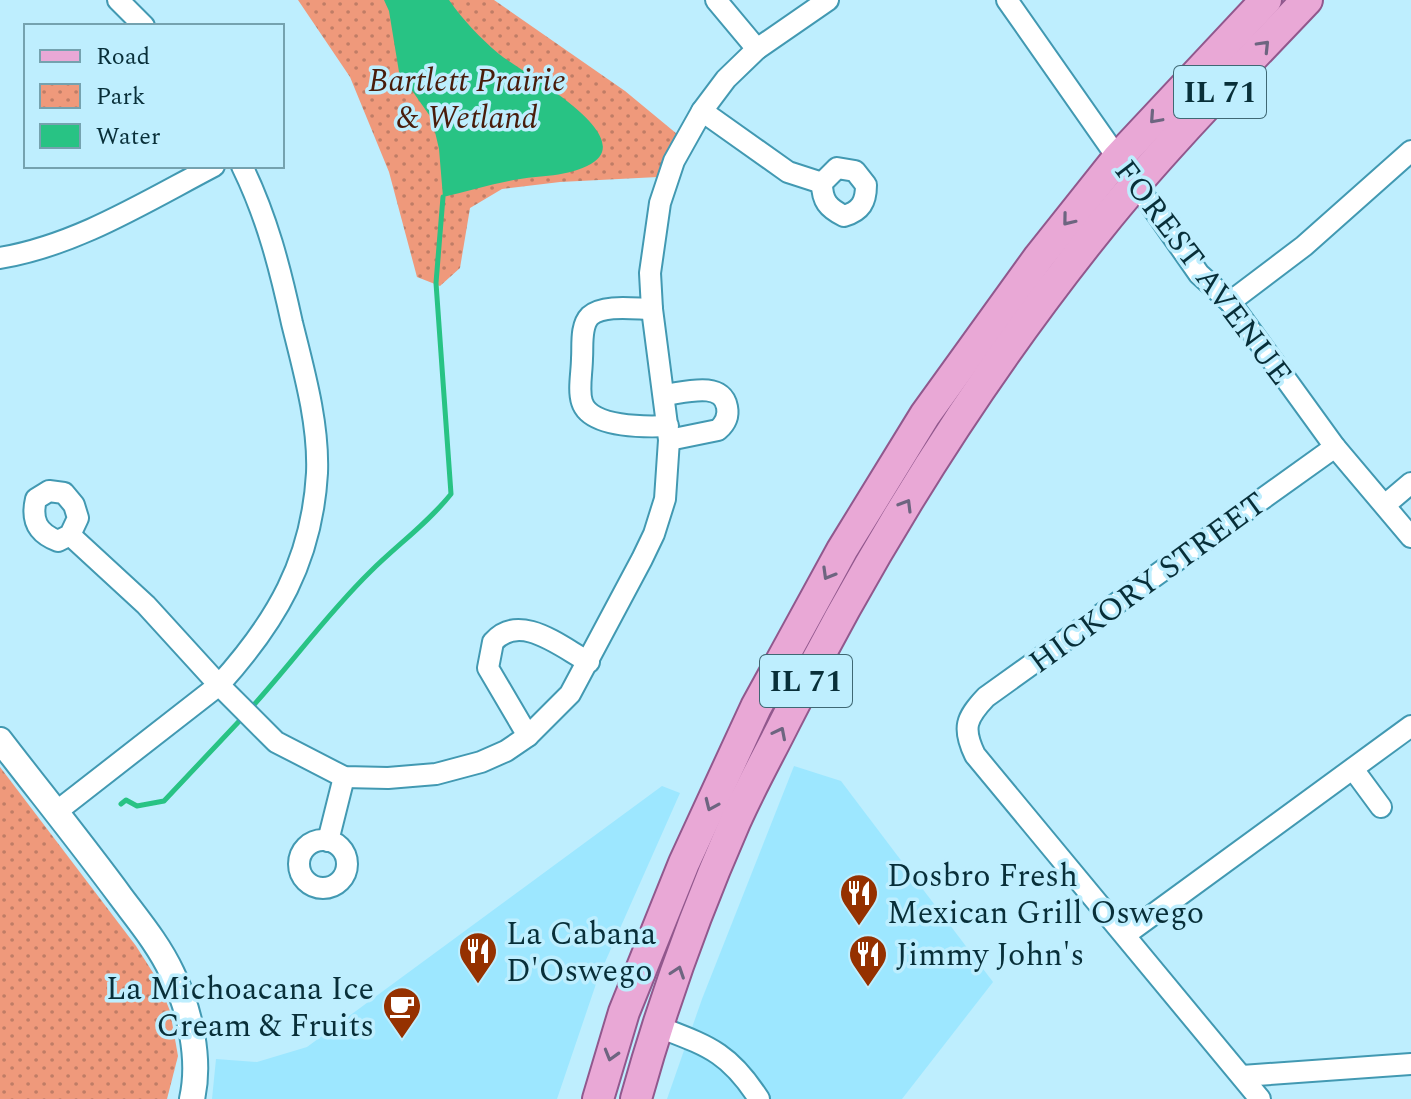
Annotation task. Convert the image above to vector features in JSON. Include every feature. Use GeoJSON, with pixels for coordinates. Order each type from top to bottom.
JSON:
{"type":"FeatureCollection","features":[{"type":"Feature","properties":{"kind":"main road","name":"IL 71"},"geometry":{"type":"LineString","coordinates":[[598,1099],[624,1012],[684,863],[756,707],[805,614],[889,472],[968,352],[1117,159],[1266,0]]}},
{"type":"Feature","properties":{"kind":"main road","name":"IL 71"},"geometry":{"type":"LineString","coordinates":[[636,1099],[696,920],[736,821],[834,625],[946,439],[1030,317],[1102,224],[1217,94],[1307,0]]}},
{"type":"Feature","properties":{"kind":"street"},"geometry":{"type":"LineString","coordinates":[[118,0],[142,24]]}},
{"type":"Feature","properties":{"kind":"street"},"geometry":{"type":"LineString","coordinates":[[716,0],[757,49]]}},
{"type":"Feature","properties":{"kind":"street"},"geometry":{"type":"LineString","coordinates":[[70,535],[146,605],[276,742],[344,777],[388,778],[436,774],[481,762],[506,751],[528,736],[570,694],[589,662],[654,534],[668,483],[669,433],[650,273],[660,203],[674,161],[702,111],[726,79],[757,49],[828,0]]}},
{"type":"Feature","properties":{"kind":"street","name":"FOREST AVENUE"},"geometry":{"type":"LineString","coordinates":[[1007,0],[1199,274],[1230,302],[1335,447],[1411,537]]}},
{"type":"Feature","properties":{"kind":"street"},"geometry":{"type":"LineString","coordinates":[[702,111],[788,172],[822,183]]}},
{"type":"Feature","properties":{"kind":"street"},"geometry":{"type":"LineString","coordinates":[[1230,302],[1304,246],[1411,151]]}},
{"type":"Feature","properties":{"kind":"street"},"geometry":{"type":"LineString","coordinates":[[0,258],[31,253],[83,234],[210,168]]}},
{"type":"Feature","properties":{"kind":"street"},"geometry":{"type":"LineString","coordinates":[[56,812],[219,685],[263,632],[294,579],[311,520],[317,471],[312,413],[273,239],[243,168]]}},
{"type":"Feature","properties":{"kind":"street"},"geometry":{"type":"LineString","coordinates":[[652,309],[599,311],[587,320],[583,336],[581,400],[589,414],[601,420],[669,433],[718,430],[727,418],[725,401],[716,392],[706,390],[664,395]]}},
{"type":"Feature","properties":{"kind":"street","name":"HICKORY STREET"},"geometry":{"type":"LineString","coordinates":[[1125,935],[975,755],[967,739],[967,725],[972,712],[986,697],[1335,447]]}},
{"type":"Feature","properties":{"kind":"street"},"geometry":{"type":"LineString","coordinates":[[1385,505],[1411,483]]}},
{"type":"Feature","properties":{"kind":"street"},"geometry":{"type":"LineString","coordinates":[[528,736],[488,668],[493,642],[505,633],[519,629],[534,632],[589,662]]}},
{"type":"Feature","properties":{"kind":"street"},"geometry":{"type":"LineString","coordinates":[[1260,1099],[1125,935],[1411,726]]}},
{"type":"Feature","properties":{"kind":"street"},"geometry":{"type":"LineString","coordinates":[[0,740],[158,947],[173,974],[185,1005],[193,1045],[196,1084],[192,1099]]}},
{"type":"Feature","properties":{"kind":"street"},"geometry":{"type":"LineString","coordinates":[[1353,769],[1381,807]]}},
{"type":"Feature","properties":{"kind":"street"},"geometry":{"type":"LineString","coordinates":[[328,841],[344,777]]}},
{"type":"Feature","properties":{"kind":"street"},"geometry":{"type":"LineString","coordinates":[[659,1027],[712,1048],[735,1065],[759,1099]]}},
{"type":"Feature","properties":{"kind":"street"},"geometry":{"type":"LineString","coordinates":[[1242,1076],[1411,1064]]}},
{"type":"Feature","properties":{"kind":"shaded area"},"geometry":{"type":"Polygon","coordinates":[[[794,766],[841,781],[993,982],[902,1099],[667,1099],[702,999],[794,766]]]}},
{"type":"Feature","properties":{"kind":"shaded area"},"geometry":{"type":"Polygon","coordinates":[[[662,786],[680,793],[598,978],[557,1099],[212,1099],[216,1059],[257,1062],[307,1047],[662,786]]]}},
{"type":"Feature","properties":{"kind":"green space","name":"Bartlett Prairie & Wetland"},"geometry":{"type":"Polygon","coordinates":[[[298,0],[494,0],[625,91],[677,134],[658,177],[560,182],[502,189],[470,208],[460,268],[440,286],[417,277],[389,172],[350,77],[298,0]]]}},
{"type":"Feature","properties":{"kind":"green space"},"geometry":{"type":"Polygon","coordinates":[[[0,767],[136,946],[157,979],[170,1011],[178,1056],[167,1099],[0,1099],[0,767]]]}},
{"type":"Feature","properties":{"kind":"water"},"geometry":{"type":"Polygon","coordinates":[[[384,0],[449,0],[499,54],[573,106],[591,123],[601,139],[601,154],[587,166],[568,173],[492,184],[443,197],[439,149],[432,119],[399,72],[389,11],[384,0]]]}},
{"type":"Feature","properties":{"kind":"waterway"},"geometry":{"type":"LineString","coordinates":[[251,708],[354,588],[451,494],[436,283],[443,197]]}},
{"type":"Feature","properties":{"kind":"waterway"},"geometry":{"type":"LineString","coordinates":[[121,804],[126,800],[137,806],[164,801],[245,715]]}},
{"type":"Feature","properties":{"kind":"place","name":"Dosbro Fresh Mexican Grill Oswego"},"geometry":{"type":"Point","coordinates":[859,927]}},
{"type":"Feature","properties":{"kind":"place","name":"La Cabana D'Oswego"},"geometry":{"type":"Point","coordinates":[478,985]}},
{"type":"Feature","properties":{"kind":"place","name":"Jimmy John's"},"geometry":{"type":"Point","coordinates":[868,988]}},
{"type":"Feature","properties":{"kind":"place","name":"La Michoacana Ice Cream & Fruits"},"geometry":{"type":"Point","coordinates":[402,1040]}}]}
